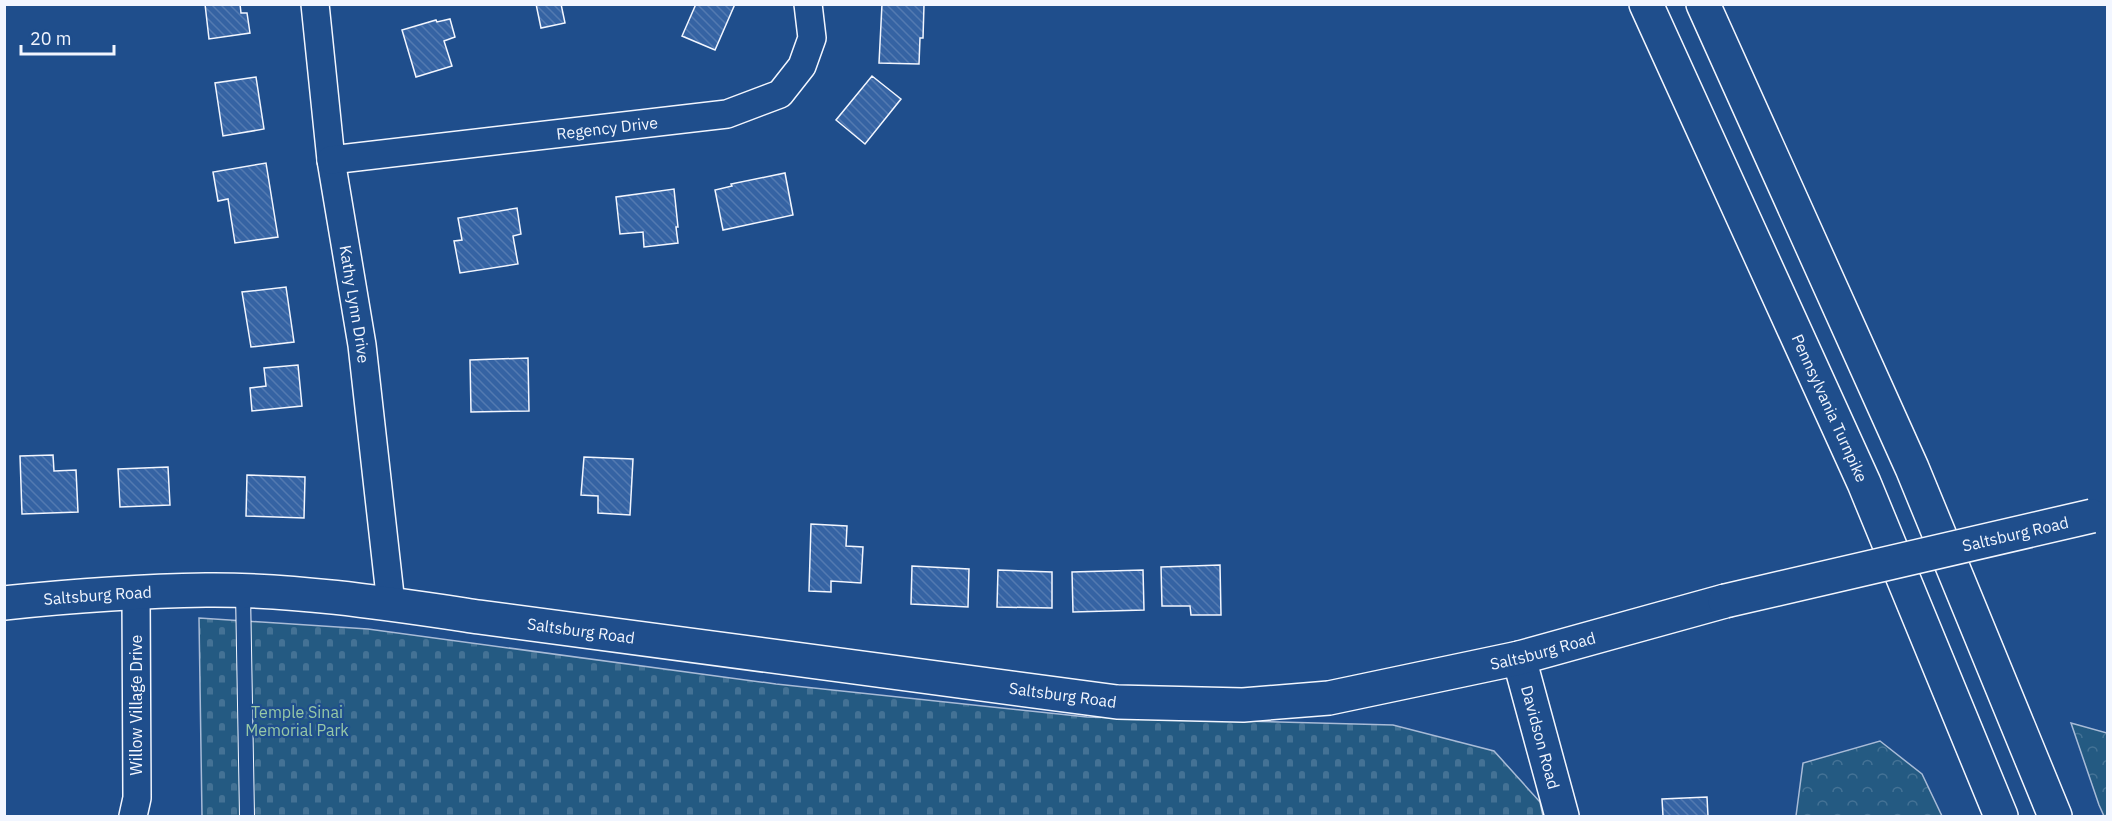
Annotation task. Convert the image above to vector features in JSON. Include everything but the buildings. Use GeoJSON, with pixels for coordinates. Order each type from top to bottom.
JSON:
{"type":"FeatureCollection","features":[{"type":"Feature","properties":{"kind":"main road","name":"Pennsylvania Turnpike"},"geometry":{"type":"LineString","coordinates":[[1646,4],[1864,483],[2001,816]]}},
{"type":"Feature","properties":{"kind":"main road"},"geometry":{"type":"LineString","coordinates":[[1703,4],[1912,468],[2055,816]]}},
{"type":"Feature","properties":{"kind":"main road","name":"Saltsburg Road"},"geometry":{"type":"LineString","coordinates":[[4,603],[206,590],[391,604],[1117,702],[1243,705],[1329,698],[1519,658],[1725,601],[2100,515]]}},
{"type":"Feature","properties":{"kind":"main road","name":"Davidson Road"},"geometry":{"type":"LineString","coordinates":[[1519,658],[1562,816]]}},
{"type":"Feature","properties":{"kind":"street","name":"Kathy Lynn Drive"},"geometry":{"type":"LineString","coordinates":[[315,4],[331,160],[362,345],[391,604]]}},
{"type":"Feature","properties":{"kind":"street","name":"Regency Drive"},"geometry":{"type":"LineString","coordinates":[[331,160],[727,114],[780,94],[802,66],[812,38],[808,4]]}},
{"type":"Feature","properties":{"kind":"street","name":"Willow Village Drive"},"geometry":{"type":"LineString","coordinates":[[133,816],[137,798],[136,593]]}},
{"type":"Feature","properties":{"kind":"lane"},"geometry":{"type":"LineString","coordinates":[[243,592],[247,816]]}},
{"type":"Feature","properties":{"kind":"green space","name":"Temple Sinai Memorial Park"},"geometry":{"type":"Polygon","coordinates":[[[199,618],[368,629],[776,684],[1087,717],[1393,725],[1494,751],[1540,802],[1543,816],[202,816],[199,618]]]}},
{"type":"Feature","properties":{"kind":"green space"},"geometry":{"type":"Polygon","coordinates":[[[2071,723],[2107,733],[2107,816],[2104,816],[2099,805],[2071,723]]]}},
{"type":"Feature","properties":{"kind":"green space"},"geometry":{"type":"Polygon","coordinates":[[[1880,741],[1922,774],[1942,816],[1796,816],[1803,763],[1880,741]]]}}]}
